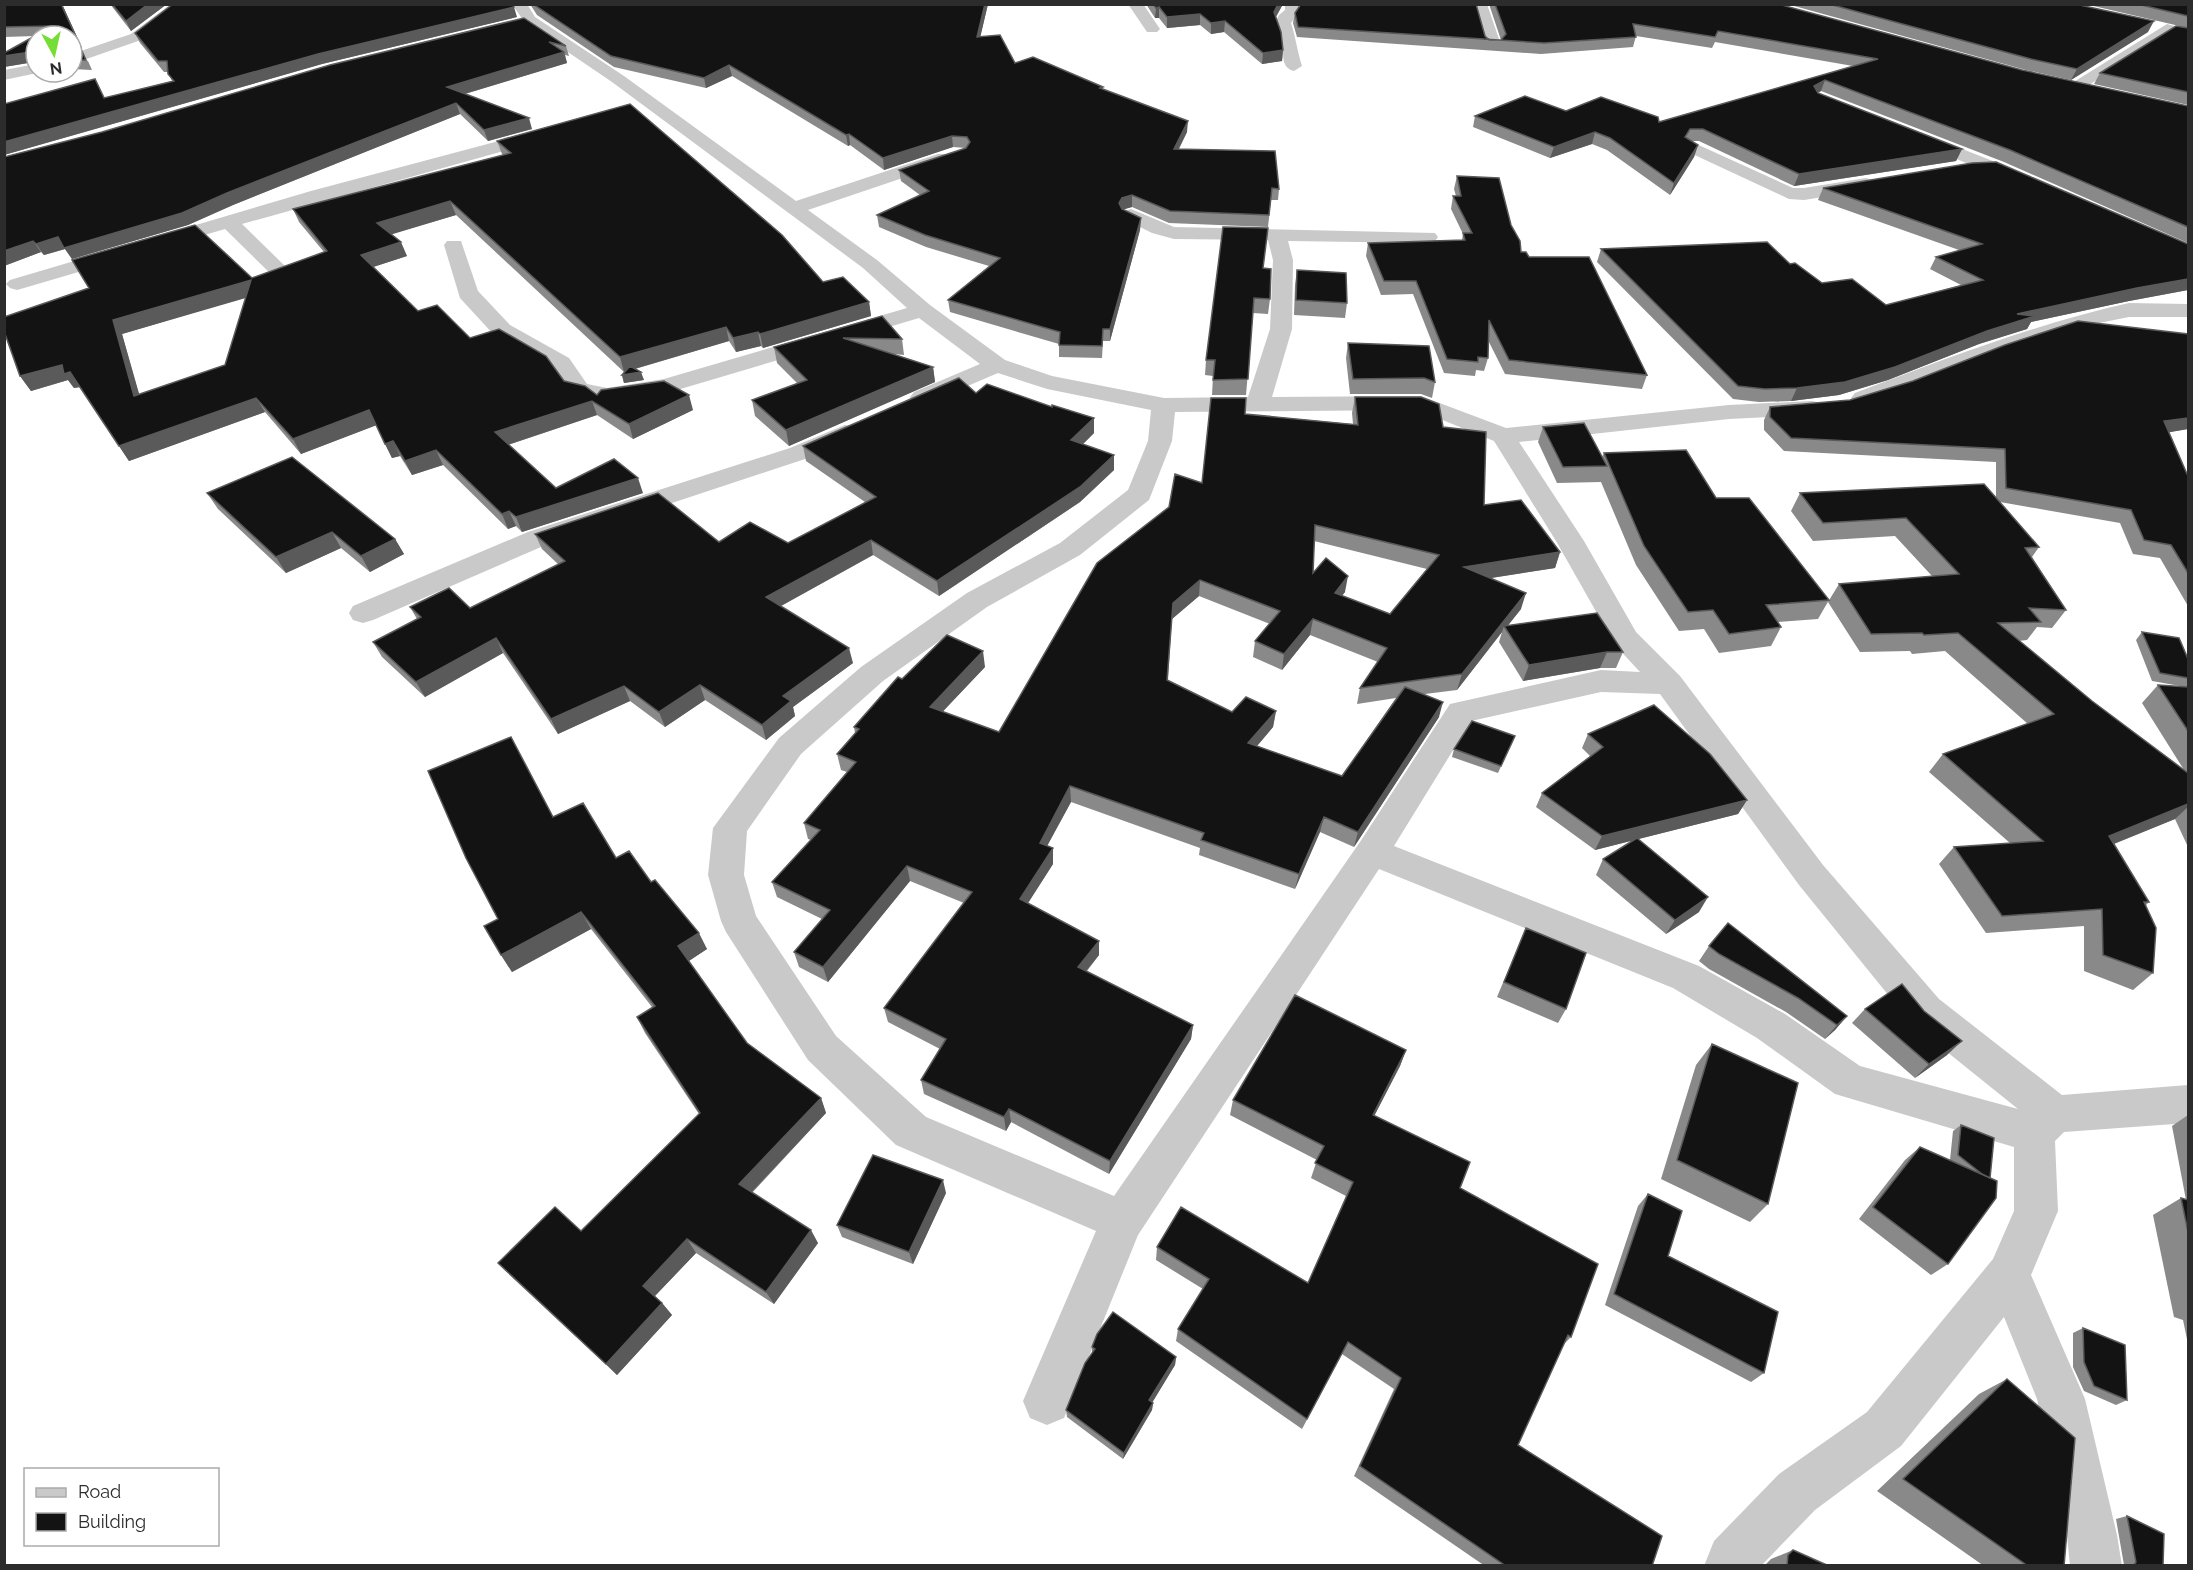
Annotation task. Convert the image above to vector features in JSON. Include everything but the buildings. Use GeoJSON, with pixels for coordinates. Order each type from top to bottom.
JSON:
{"type":"FeatureCollection","features":[{"type":"Feature","properties":{"kind":"street"},"geometry":{"type":"LineString","coordinates":[[84,55],[136,37],[181,4]]}},
{"type":"Feature","properties":{"kind":"street"},"geometry":{"type":"LineString","coordinates":[[1135,4],[1152,30]]}},
{"type":"Feature","properties":{"kind":"street"},"geometry":{"type":"LineString","coordinates":[[1292,4],[1293,11],[1284,18],[1283,23],[1291,46],[1288,52],[1294,66]]}},
{"type":"Feature","properties":{"kind":"street"},"geometry":{"type":"LineString","coordinates":[[1480,4],[1493,45]]}},
{"type":"Feature","properties":{"kind":"street"},"geometry":{"type":"LineString","coordinates":[[508,25],[525,12],[870,264],[922,310],[998,365],[1047,382],[1164,405],[1421,403],[1503,436],[1729,412],[1791,410],[1837,405],[1897,387],[1988,351],[2083,320],[2129,310],[2188,310]]}},
{"type":"Feature","properties":{"kind":"street"},"geometry":{"type":"LineString","coordinates":[[2144,24],[2188,34]]}},
{"type":"Feature","properties":{"kind":"street"},"geometry":{"type":"LineString","coordinates":[[2072,88],[2167,29]]}},
{"type":"Feature","properties":{"kind":"street"},"geometry":{"type":"LineString","coordinates":[[4,75],[24,71]]}},
{"type":"Feature","properties":{"kind":"street"},"geometry":{"type":"LineString","coordinates":[[2052,83],[2095,93]]}},
{"type":"Feature","properties":{"kind":"street"},"geometry":{"type":"LineString","coordinates":[[630,110],[652,104]]}},
{"type":"Feature","properties":{"kind":"street"},"geometry":{"type":"LineString","coordinates":[[17,284],[228,220],[563,129]]}},
{"type":"Feature","properties":{"kind":"street"},"geometry":{"type":"LineString","coordinates":[[1906,132],[2037,186]]}},
{"type":"Feature","properties":{"kind":"street"},"geometry":{"type":"LineString","coordinates":[[1692,147],[1756,176],[1789,194],[1804,194],[1882,182]]}},
{"type":"Feature","properties":{"kind":"street"},"geometry":{"type":"LineString","coordinates":[[794,208],[960,153]]}},
{"type":"Feature","properties":{"kind":"street"},"geometry":{"type":"LineString","coordinates":[[1956,169],[1995,168]]}},
{"type":"Feature","properties":{"kind":"street"},"geometry":{"type":"LineString","coordinates":[[1131,215],[1174,234],[1428,237]]}},
{"type":"Feature","properties":{"kind":"street"},"geometry":{"type":"LineString","coordinates":[[228,220],[280,272]]}},
{"type":"Feature","properties":{"kind":"street"},"geometry":{"type":"LineString","coordinates":[[1258,404],[1281,329],[1283,260],[1276,234]]}},
{"type":"Feature","properties":{"kind":"street"},"geometry":{"type":"LineString","coordinates":[[454,245],[468,293],[502,330],[561,363],[579,389],[607,395],[689,380],[922,310]]}},
{"type":"Feature","properties":{"kind":"street"},"geometry":{"type":"LineString","coordinates":[[900,407],[998,365]]}},
{"type":"Feature","properties":{"kind":"street"},"geometry":{"type":"LineString","coordinates":[[1122,1221],[911,1131],[822,1048],[739,921],[726,875],[730,828],[790,746],[873,674],[977,600],[1070,549],[1140,494],[1160,441],[1164,405]]}},
{"type":"Feature","properties":{"kind":"street"},"geometry":{"type":"LineString","coordinates":[[363,613],[538,538],[799,453],[870,421]]}},
{"type":"Feature","properties":{"kind":"street"},"geometry":{"type":"LineString","coordinates":[[1503,436],[1570,541],[1625,638],[1669,684],[1811,875],[1925,1011],[2045,1123]]}},
{"type":"Feature","properties":{"kind":"street"},"geometry":{"type":"LineString","coordinates":[[1047,1401],[1122,1221],[1372,852],[1461,712],[1601,681],[1669,684]]}},
{"type":"Feature","properties":{"kind":"street"},"geometry":{"type":"LineString","coordinates":[[1372,852],[1686,977],[1771,1026],[1849,1081],[2045,1123],[2188,1104]]}},
{"type":"Feature","properties":{"kind":"street"},"geometry":{"type":"LineString","coordinates":[[1729,1566],[1732,1559],[1797,1492],[1884,1430],[2009,1275],[2036,1211],[2045,1123]]}},
{"type":"Feature","properties":{"kind":"street"},"geometry":{"type":"LineString","coordinates":[[2009,1275],[2061,1399],[2092,1535],[2096,1566]]}}]}
